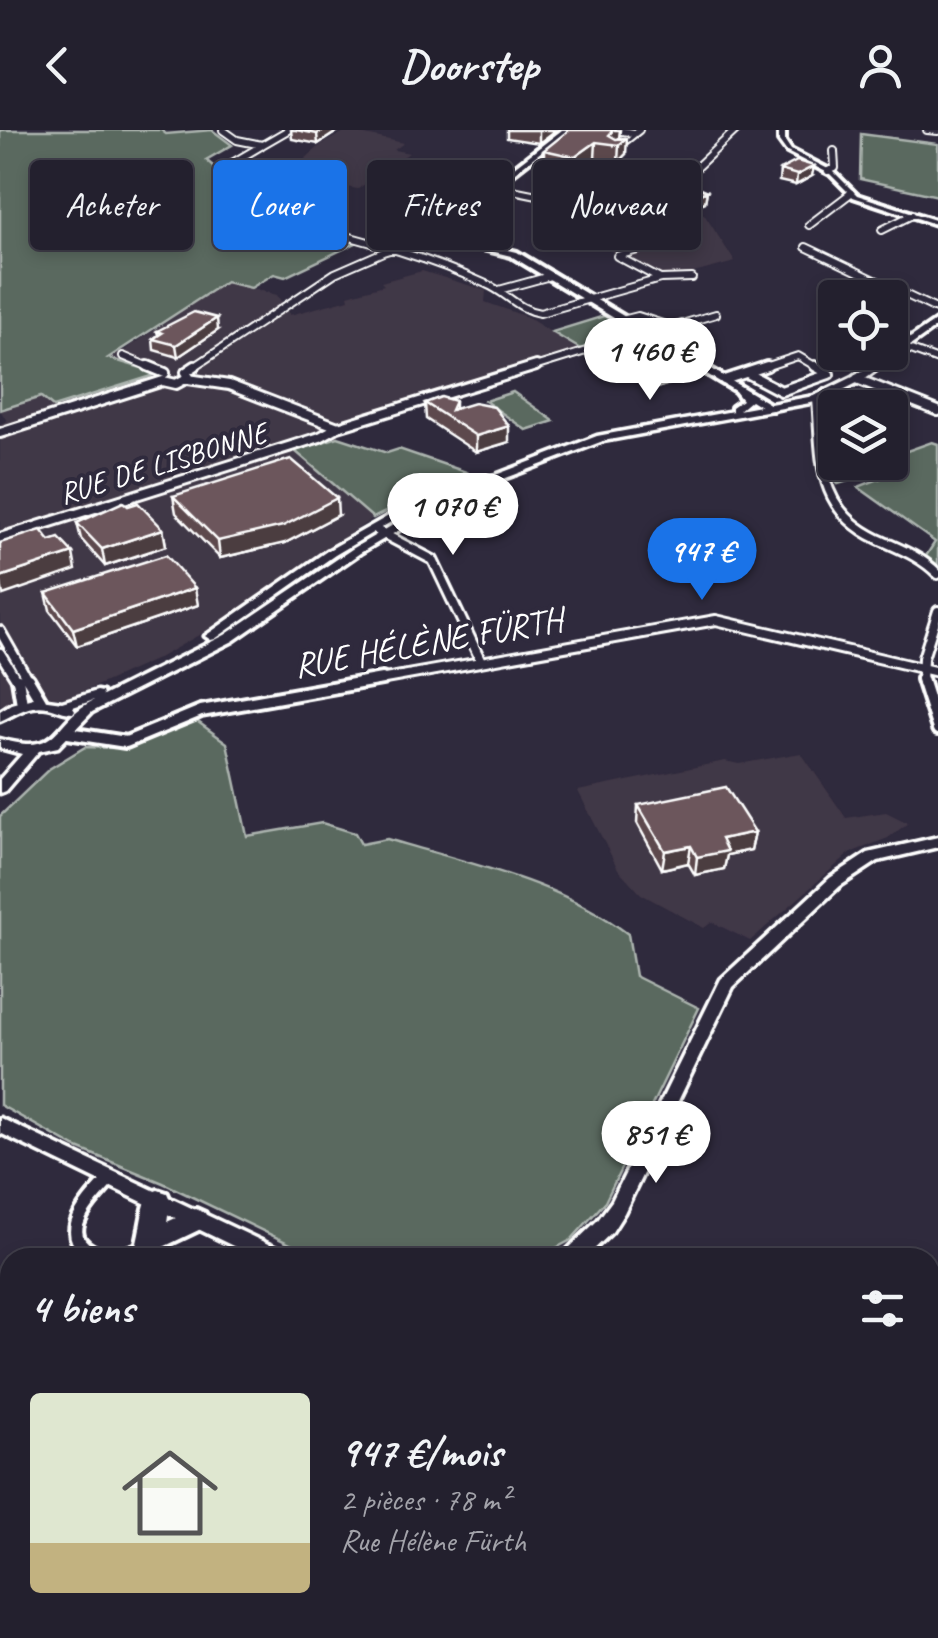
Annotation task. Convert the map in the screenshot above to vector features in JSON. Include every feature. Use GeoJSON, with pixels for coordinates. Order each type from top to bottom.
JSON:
{"type":"FeatureCollection","features":[{"type":"Feature","properties":{"kind":"highway"},"geometry":{"type":"LineString","coordinates":[[148,1248],[158,1200]]}},
{"type":"Feature","properties":{"kind":"highway"},"geometry":{"type":"LineString","coordinates":[[148,1248],[196,1220]]}},
{"type":"Feature","properties":{"kind":"main road"},"geometry":{"type":"LineString","coordinates":[[908,344],[938,322]]}},
{"type":"Feature","properties":{"kind":"main road"},"geometry":{"type":"LineString","coordinates":[[0,743],[34,750],[53,744],[92,706],[228,638],[379,531],[450,496],[572,446],[640,429],[812,400],[871,370]]}},
{"type":"Feature","properties":{"kind":"main road"},"geometry":{"type":"LineString","coordinates":[[0,717],[22,704],[41,701],[63,706],[119,684],[221,631],[448,489],[544,450],[612,431],[768,407]]}},
{"type":"Feature","properties":{"kind":"main road"},"geometry":{"type":"LineString","coordinates":[[63,706],[70,728]]}},
{"type":"Feature","properties":{"kind":"main road"},"geometry":{"type":"LineString","coordinates":[[0,801],[34,750]]}},
{"type":"Feature","properties":{"kind":"main road"},"geometry":{"type":"LineString","coordinates":[[0,788],[17,772]]}},
{"type":"Feature","properties":{"kind":"main road"},"geometry":{"type":"LineString","coordinates":[[582,1248],[618,1207],[728,983],[835,882],[872,856],[938,842]]}},
{"type":"Feature","properties":{"kind":"main road"},"geometry":{"type":"LineString","coordinates":[[0,1125],[256,1248]]}},
{"type":"Feature","properties":{"kind":"street"},"geometry":{"type":"LineString","coordinates":[[223,130],[237,140],[262,145]]}},
{"type":"Feature","properties":{"kind":"street"},"geometry":{"type":"LineString","coordinates":[[237,160],[288,130]]}},
{"type":"Feature","properties":{"kind":"street"},"geometry":{"type":"LineString","coordinates":[[513,174],[566,130]]}},
{"type":"Feature","properties":{"kind":"street"},"geometry":{"type":"LineString","coordinates":[[513,176],[577,130]]}},
{"type":"Feature","properties":{"kind":"street"},"geometry":{"type":"LineString","coordinates":[[615,130],[637,132]]}},
{"type":"Feature","properties":{"kind":"street"},"geometry":{"type":"LineString","coordinates":[[513,190],[552,198],[597,165],[683,180],[736,130]]}},
{"type":"Feature","properties":{"kind":"street"},"geometry":{"type":"LineString","coordinates":[[782,130],[782,142],[789,151],[828,171],[851,193],[938,223]]}},
{"type":"Feature","properties":{"kind":"street"},"geometry":{"type":"LineString","coordinates":[[928,130],[938,131]]}},
{"type":"Feature","properties":{"kind":"street"},"geometry":{"type":"LineString","coordinates":[[616,150],[637,132]]}},
{"type":"Feature","properties":{"kind":"street"},"geometry":{"type":"LineString","coordinates":[[828,171],[835,168],[834,151]]}},
{"type":"Feature","properties":{"kind":"street"},"geometry":{"type":"LineString","coordinates":[[809,224],[851,193]]}},
{"type":"Feature","properties":{"kind":"street"},"geometry":{"type":"LineString","coordinates":[[882,230],[912,215]]}},
{"type":"Feature","properties":{"kind":"street"},"geometry":{"type":"LineString","coordinates":[[806,247],[938,310]]}},
{"type":"Feature","properties":{"kind":"street"},"geometry":{"type":"LineString","coordinates":[[123,356],[176,384],[325,278],[389,250]]}},
{"type":"Feature","properties":{"kind":"street"},"geometry":{"type":"LineString","coordinates":[[394,250],[499,290],[509,303],[534,313],[660,279],[692,278]]}},
{"type":"Feature","properties":{"kind":"street"},"geometry":{"type":"LineString","coordinates":[[501,250],[768,407]]}},
{"type":"Feature","properties":{"kind":"street"},"geometry":{"type":"LineString","coordinates":[[638,250],[617,256],[660,279]]}},
{"type":"Feature","properties":{"kind":"street"},"geometry":{"type":"LineString","coordinates":[[499,290],[550,276]]}},
{"type":"Feature","properties":{"kind":"street"},"geometry":{"type":"LineString","coordinates":[[622,320],[638,316],[672,327],[716,314]]}},
{"type":"Feature","properties":{"kind":"street","name":"RUE DE LISBONNE"},"geometry":{"type":"LineString","coordinates":[[0,538],[320,437],[338,427],[644,333]]}},
{"type":"Feature","properties":{"kind":"street"},"geometry":{"type":"LineString","coordinates":[[908,350],[938,360]]}},
{"type":"Feature","properties":{"kind":"street"},"geometry":{"type":"LineString","coordinates":[[724,380],[798,356],[829,374],[780,391],[747,373]]}},
{"type":"Feature","properties":{"kind":"street"},"geometry":{"type":"LineString","coordinates":[[0,433],[164,377],[187,376],[229,385],[338,427]]}},
{"type":"Feature","properties":{"kind":"street"},"geometry":{"type":"LineString","coordinates":[[857,380],[938,411]]}},
{"type":"Feature","properties":{"kind":"street"},"geometry":{"type":"LineString","coordinates":[[735,410],[747,400],[737,389]]}},
{"type":"Feature","properties":{"kind":"street"},"geometry":{"type":"LineString","coordinates":[[812,400],[819,467],[844,516],[868,535],[914,554],[938,574]]}},
{"type":"Feature","properties":{"kind":"street"},"geometry":{"type":"LineString","coordinates":[[379,531],[433,560],[481,661]]}},
{"type":"Feature","properties":{"kind":"street"},"geometry":{"type":"LineString","coordinates":[[938,611],[919,668],[919,680],[938,728]]}},
{"type":"Feature","properties":{"kind":"street","name":"RUE HÉLÈNE FÜRTH"},"geometry":{"type":"LineString","coordinates":[[70,728],[126,742],[201,711],[716,620],[938,672]]}},
{"type":"Feature","properties":{"kind":"street"},"geometry":{"type":"LineString","coordinates":[[2,641],[41,701]]}},
{"type":"Feature","properties":{"kind":"street"},"geometry":{"type":"LineString","coordinates":[[2,641],[22,704]]}},
{"type":"Feature","properties":{"kind":"street"},"geometry":{"type":"LineString","coordinates":[[88,1248],[75,1234],[76,1220],[110,1179]]}},
{"type":"Feature","properties":{"kind":"shaded area"},"geometry":{"type":"Polygon","coordinates":[[[346,131],[404,143],[394,150],[409,153],[399,160],[367,160],[367,183],[358,189],[347,187],[347,160],[304,160],[346,131]]]}},
{"type":"Feature","properties":{"kind":"shaded area"},"geometry":{"type":"Polygon","coordinates":[[[701,214],[735,262],[682,276],[656,278],[609,250],[701,250],[701,214]]]}},
{"type":"Feature","properties":{"kind":"shaded area"},"geometry":{"type":"Polygon","coordinates":[[[422,271],[486,291],[485,302],[527,317],[579,350],[346,421],[338,437],[296,450],[373,518],[232,616],[157,659],[69,698],[43,696],[0,705],[0,424],[7,421],[0,410],[41,397],[54,407],[152,376],[97,359],[125,350],[226,281],[277,295],[290,315],[349,299],[348,295],[384,285],[381,282],[422,271]]]}},
{"type":"Feature","properties":{"kind":"shaded area"},"geometry":{"type":"Polygon","coordinates":[[[801,753],[846,818],[886,812],[908,823],[888,838],[850,853],[750,941],[712,922],[704,928],[641,894],[618,869],[578,791],[725,761],[739,764],[801,753]]]}},
{"type":"Feature","properties":{"kind":"green space"},"geometry":{"type":"Polygon","coordinates":[[[0,130],[161,130],[166,134],[212,130],[232,145],[206,160],[213,166],[213,250],[341,250],[285,277],[274,274],[251,288],[225,282],[108,358],[155,372],[152,376],[53,407],[41,397],[0,410],[0,130]]]}},
{"type":"Feature","properties":{"kind":"green space"},"geometry":{"type":"Polygon","coordinates":[[[861,134],[938,144],[938,196],[860,179],[861,134]]]}},
{"type":"Feature","properties":{"kind":"green space"},"geometry":{"type":"Polygon","coordinates":[[[604,316],[634,332],[582,350],[552,332],[604,316]]]}},
{"type":"Feature","properties":{"kind":"green space"},"geometry":{"type":"Polygon","coordinates":[[[513,392],[554,421],[526,430],[485,401],[513,392]]]}},
{"type":"Feature","properties":{"kind":"green space"},"geometry":{"type":"Polygon","coordinates":[[[338,437],[387,453],[399,449],[466,472],[373,518],[295,451],[338,437]]]}},
{"type":"Feature","properties":{"kind":"green space"},"geometry":{"type":"Polygon","coordinates":[[[932,442],[938,444],[938,565],[926,556],[935,542],[858,487],[876,480],[908,480],[908,451],[932,442]]]}},
{"type":"Feature","properties":{"kind":"green space"},"geometry":{"type":"Polygon","coordinates":[[[187,714],[227,743],[247,836],[322,823],[355,833],[361,844],[387,839],[543,887],[573,900],[628,934],[635,976],[699,1008],[605,1202],[571,1240],[556,1248],[298,1248],[163,1183],[75,1147],[0,1105],[0,816],[49,769],[85,747],[114,748],[137,742],[187,714]]]}},
{"type":"Feature","properties":{"kind":"building"},"geometry":{"type":"Polygon","coordinates":[[[569,130],[613,130],[609,135],[627,138],[619,145],[596,142],[575,157],[544,150],[569,130]]]}},
{"type":"Feature","properties":{"kind":"building"},"geometry":{"type":"Polygon","coordinates":[[[797,161],[814,166],[797,175],[780,170],[797,161]]]}},
{"type":"Feature","properties":{"kind":"building"},"geometry":{"type":"Polygon","coordinates":[[[194,312],[217,318],[176,345],[153,339],[162,333],[157,331],[194,312]]]}},
{"type":"Feature","properties":{"kind":"building"},"geometry":{"type":"Polygon","coordinates":[[[631,338],[678,366],[654,374],[608,345],[631,338]]]}},
{"type":"Feature","properties":{"kind":"building"},"geometry":{"type":"Polygon","coordinates":[[[441,397],[455,401],[451,410],[474,403],[494,407],[509,426],[476,436],[425,403],[441,397]]]}},
{"type":"Feature","properties":{"kind":"building"},"geometry":{"type":"Polygon","coordinates":[[[291,459],[337,498],[283,526],[218,541],[173,496],[291,459]]]}},
{"type":"Feature","properties":{"kind":"building"},"geometry":{"type":"Polygon","coordinates":[[[123,502],[128,506],[138,503],[163,529],[102,549],[77,523],[123,502]]]}},
{"type":"Feature","properties":{"kind":"building"},"geometry":{"type":"Polygon","coordinates":[[[41,530],[50,541],[59,538],[73,553],[0,577],[0,543],[41,530]]]}},
{"type":"Feature","properties":{"kind":"building"},"geometry":{"type":"Polygon","coordinates":[[[166,555],[195,588],[73,629],[46,593],[166,555]]]}},
{"type":"Feature","properties":{"kind":"building"},"geometry":{"type":"Polygon","coordinates":[[[726,787],[755,832],[721,839],[727,851],[697,857],[691,846],[665,851],[638,805],[726,787]]]}}]}
